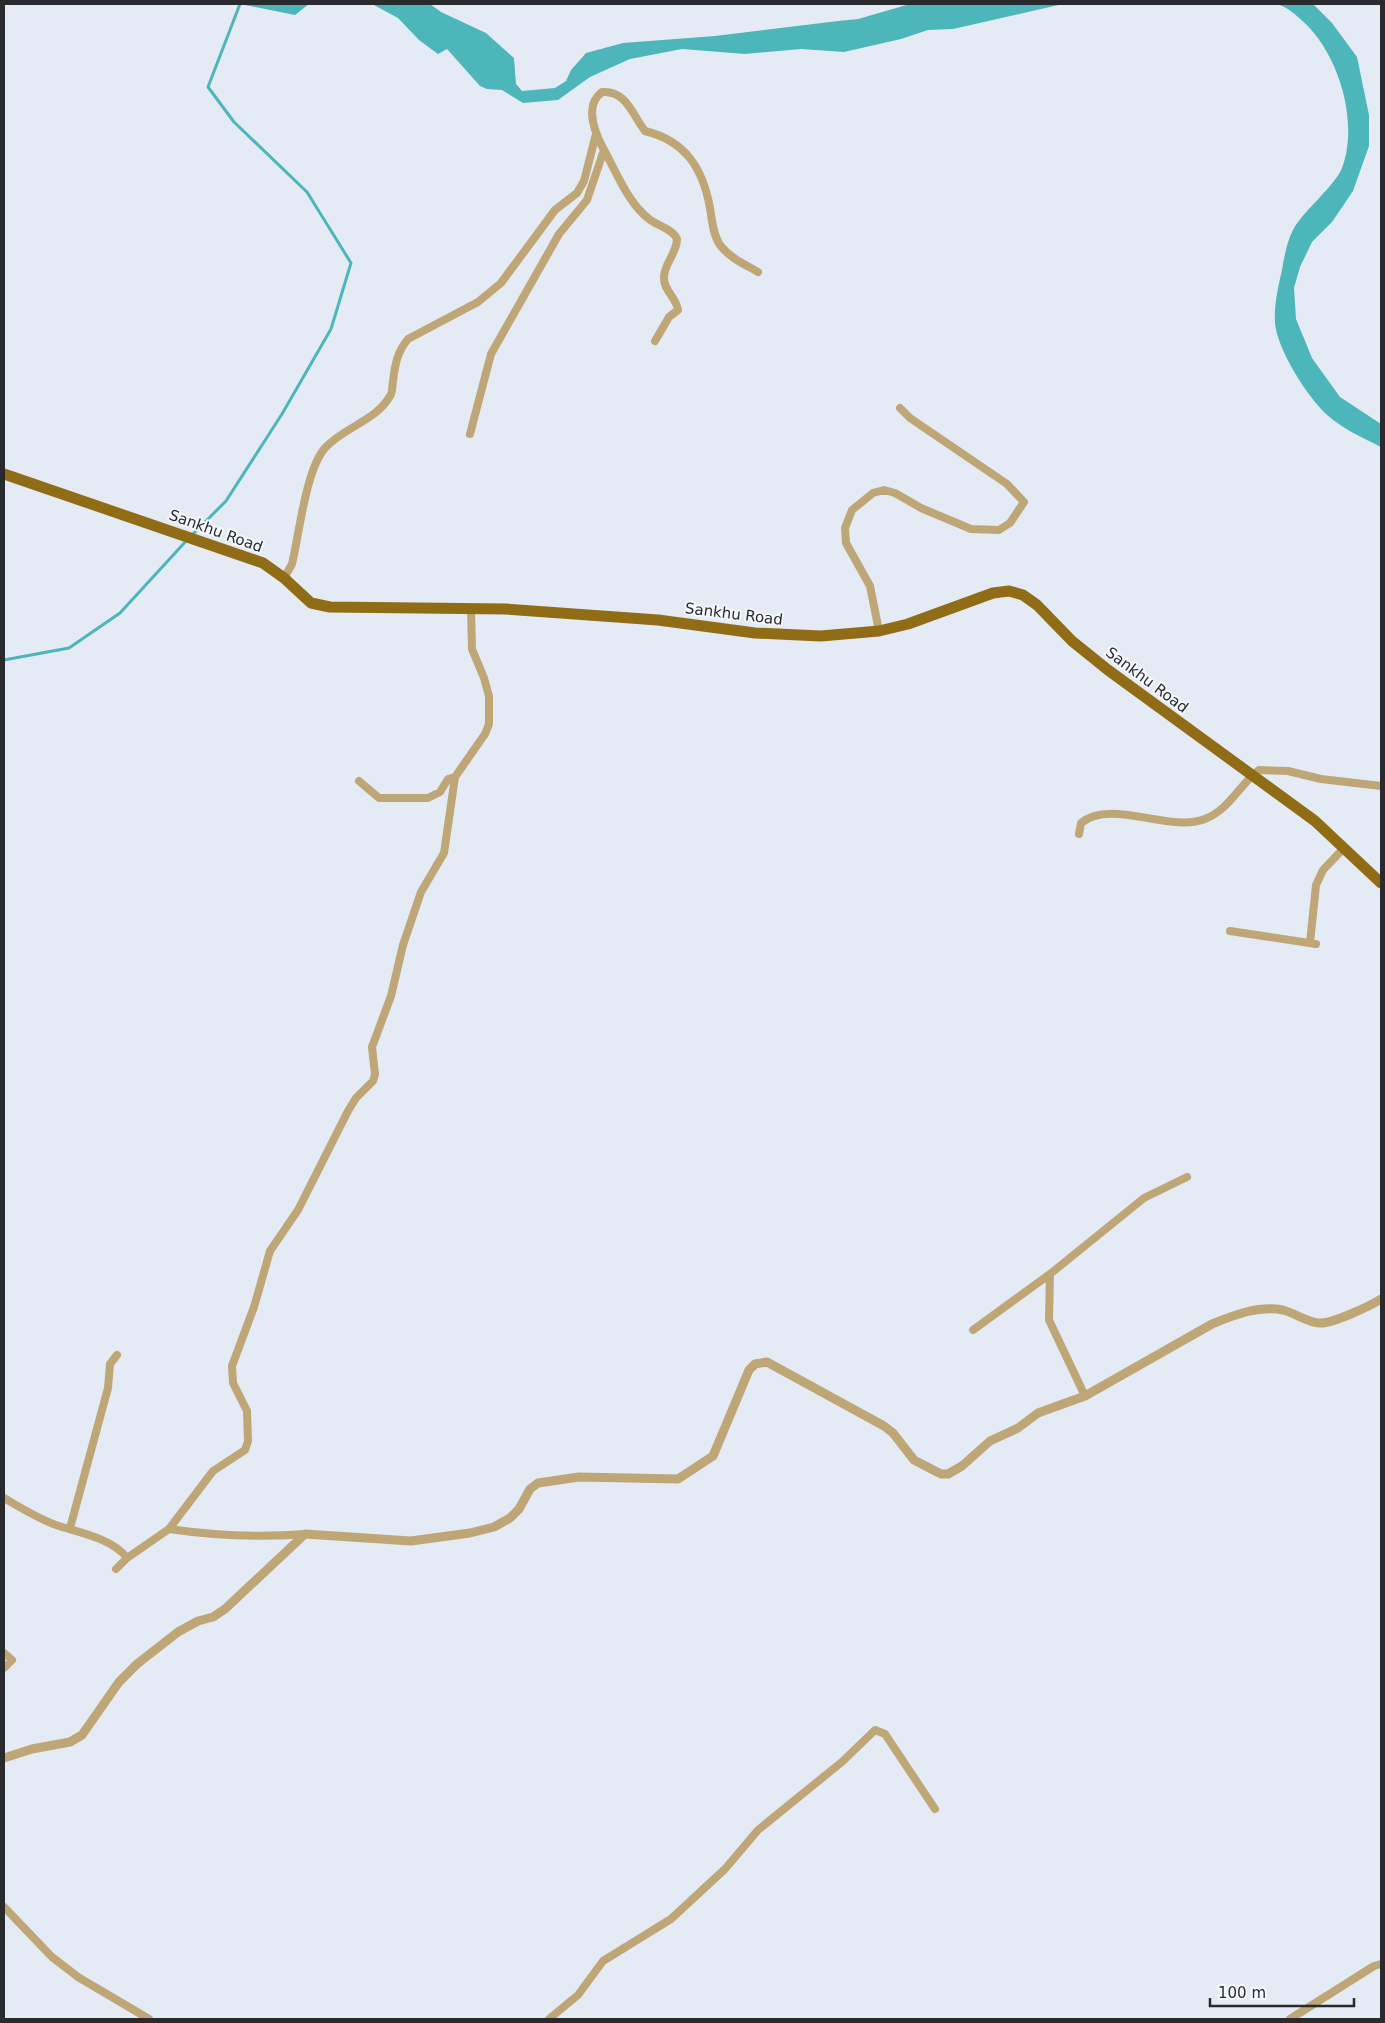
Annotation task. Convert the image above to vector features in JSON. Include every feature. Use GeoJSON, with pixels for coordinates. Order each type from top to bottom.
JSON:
{"type":"FeatureCollection","features":[{"type":"Feature","properties":{"kind":"main road","name":"Sankhu Road"},"geometry":{"type":"LineString","coordinates":[[4,474],[263,563],[284,578],[304,598],[318,606],[472,609],[658,620],[795,636],[879,631],[908,624],[993,593],[1009,591],[1023,595],[1038,605],[1072,641],[1100,664],[1315,821],[1381,883]]}},
{"type":"Feature","properties":{"kind":"street"},"geometry":{"type":"LineString","coordinates":[[654,341],[669,317],[678,310],[677,301],[664,281],[664,274],[677,239],[674,233],[647,218],[626,191],[604,150],[596,134],[593,116],[594,100],[602,92],[611,92],[623,97],[645,131],[657,134],[673,144],[696,163],[706,184],[713,226],[719,243],[730,256],[758,272]]}},
{"type":"Feature","properties":{"kind":"street"},"geometry":{"type":"LineString","coordinates":[[284,578],[292,564],[312,472],[325,448],[349,428],[375,414],[391,395],[395,364],[400,349],[408,339],[478,302],[501,283],[555,210],[577,193],[584,182],[596,134]]}},
{"type":"Feature","properties":{"kind":"street"},"geometry":{"type":"LineString","coordinates":[[470,434],[491,354],[560,234],[587,200],[604,150]]}},
{"type":"Feature","properties":{"kind":"street"},"geometry":{"type":"LineString","coordinates":[[879,631],[870,586],[846,543],[845,528],[852,510],[873,493],[884,490],[896,493],[920,508],[971,529],[998,530],[1010,523],[1024,502],[1007,484],[910,418],[900,408]]}},
{"type":"Feature","properties":{"kind":"street"},"geometry":{"type":"LineString","coordinates":[[116,1569],[127,1558],[169,1529],[213,1471],[244,1450],[248,1441],[247,1411],[233,1383],[232,1366],[254,1307],[270,1251],[298,1210],[348,1111],[356,1098],[373,1081],[375,1074],[372,1047],[392,996],[403,945],[421,892],[444,853],[455,777],[485,734],[490,714],[484,678],[472,649],[472,609]]}},
{"type":"Feature","properties":{"kind":"street"},"geometry":{"type":"LineString","coordinates":[[1079,834],[1081,823],[1089,816],[1104,814],[1185,822],[1204,820],[1221,811],[1251,776],[1259,770],[1272,770],[1321,779],[1381,786]]}},
{"type":"Feature","properties":{"kind":"street"},"geometry":{"type":"LineString","coordinates":[[359,781],[379,798],[428,798],[436,796],[448,779],[455,777]]}},
{"type":"Feature","properties":{"kind":"street"},"geometry":{"type":"LineString","coordinates":[[1230,932],[1313,944],[1319,876],[1344,848]]}},
{"type":"Feature","properties":{"kind":"street"},"geometry":{"type":"LineString","coordinates":[[973,1330],[1050,1274],[1144,1198],[1187,1177]]}},
{"type":"Feature","properties":{"kind":"street"},"geometry":{"type":"LineString","coordinates":[[1050,1274],[1049,1320],[1085,1396]]}},
{"type":"Feature","properties":{"kind":"street"},"geometry":{"type":"LineString","coordinates":[[169,1529],[214,1536],[258,1538],[305,1534],[411,1541],[470,1533],[494,1527],[510,1518],[519,1509],[530,1489],[538,1483],[579,1477],[678,1479],[713,1456],[749,1370],[755,1364],[768,1362],[884,1426],[893,1433],[914,1460],[941,1474],[948,1474],[962,1466],[990,1441],[1018,1428],[1038,1413],[1085,1396],[1212,1324],[1231,1316],[1268,1308],[1283,1310],[1320,1324],[1365,1308],[1381,1299]]}},
{"type":"Feature","properties":{"kind":"street"},"geometry":{"type":"LineString","coordinates":[[70,1528],[108,1388],[110,1364],[117,1355]]}},
{"type":"Feature","properties":{"kind":"street"},"geometry":{"type":"LineString","coordinates":[[4,1498],[58,1526],[70,1528],[120,1550],[127,1558]]}},
{"type":"Feature","properties":{"kind":"street"},"geometry":{"type":"LineString","coordinates":[[4,1758],[32,1749],[70,1742],[82,1735],[119,1682],[137,1664],[178,1632],[198,1621],[213,1617],[225,1609],[305,1534]]}},
{"type":"Feature","properties":{"kind":"street"},"geometry":{"type":"LineString","coordinates":[[4,1653],[12,1660],[4,1668]]}},
{"type":"Feature","properties":{"kind":"street"},"geometry":{"type":"LineString","coordinates":[[549,2019],[578,1995],[604,1962],[671,1919],[725,1870],[758,1830],[843,1761],[875,1730],[885,1734],[935,1809]]}},
{"type":"Feature","properties":{"kind":"street"},"geometry":{"type":"LineString","coordinates":[[4,1907],[52,1957],[78,1977],[149,2019]]}},
{"type":"Feature","properties":{"kind":"street"},"geometry":{"type":"LineString","coordinates":[[1290,2019],[1374,1966],[1381,1964]]}},
{"type":"Feature","properties":{"kind":"water"},"geometry":{"type":"Polygon","coordinates":[[[240,4],[309,4],[295,15],[240,4]]]}},
{"type":"Feature","properties":{"kind":"water"},"geometry":{"type":"Polygon","coordinates":[[[372,4],[430,4],[441,12],[486,33],[514,58],[516,84],[522,91],[555,88],[566,81],[571,70],[586,53],[623,43],[715,36],[858,19],[910,4],[1063,4],[953,29],[928,30],[901,39],[844,52],[801,49],[745,54],[682,49],[630,59],[590,77],[558,100],[523,103],[502,90],[487,89],[480,86],[447,49],[438,54],[419,40],[398,18],[372,4]]]}},
{"type":"Feature","properties":{"kind":"water"},"geometry":{"type":"Polygon","coordinates":[[[1276,4],[1313,4],[1332,23],[1357,57],[1369,115],[1369,146],[1353,191],[1332,222],[1312,242],[1300,267],[1294,288],[1296,319],[1312,358],[1340,397],[1381,424],[1381,447],[1338,424],[1318,406],[1294,372],[1277,334],[1275,323],[1276,303],[1289,239],[1298,223],[1333,183],[1342,168],[1347,149],[1348,129],[1346,107],[1341,86],[1334,66],[1324,47],[1312,30],[1298,17],[1285,7],[1276,4]]]}},
{"type":"Feature","properties":{"kind":"waterway"},"geometry":{"type":"LineString","coordinates":[[191,536],[226,501],[282,414],[331,329],[351,263],[307,192],[234,122],[208,87],[240,4]]}},
{"type":"Feature","properties":{"kind":"waterway"},"geometry":{"type":"LineString","coordinates":[[4,660],[69,648],[120,613],[187,540]]}}]}
